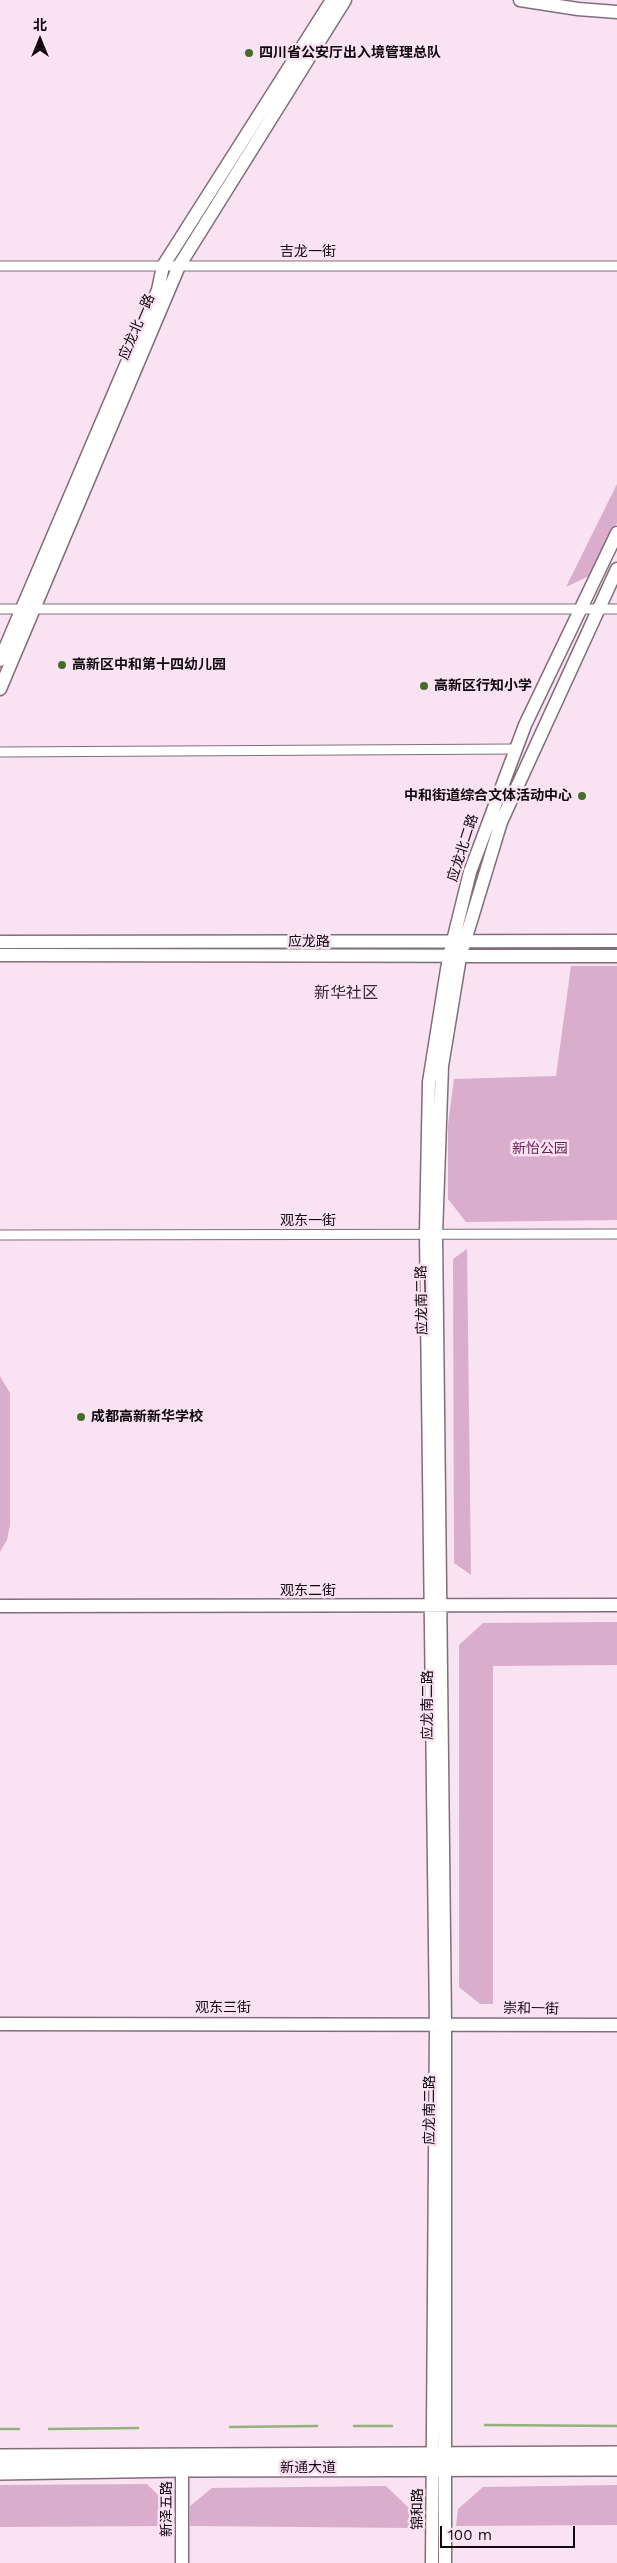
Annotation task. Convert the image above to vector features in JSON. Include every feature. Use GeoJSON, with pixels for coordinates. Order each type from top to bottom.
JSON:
{"type":"FeatureCollection","features":[{"type":"Feature","properties":{"kind":"main road","name":"新通大道"},"geometry":{"type":"LineString","coordinates":[[0,2457],[182,2462],[439,2461],[617,2454]]}},
{"type":"Feature","properties":{"kind":"main road","name":"新通大道"},"geometry":{"type":"LineString","coordinates":[[439,2461],[617,2468]]}},
{"type":"Feature","properties":{"kind":"main road","name":"新通大道"},"geometry":{"type":"LineString","coordinates":[[0,2472],[182,2462]]}},
{"type":"Feature","properties":{"kind":"street","name":"应龙北一路"},"geometry":{"type":"LineString","coordinates":[[0,689],[27,609],[158,290],[163,266],[332,0]]}},
{"type":"Feature","properties":{"kind":"street","name":"应龙北一路"},"geometry":{"type":"LineString","coordinates":[[0,660],[27,609],[180,266],[345,0]]}},
{"type":"Feature","properties":{"kind":"street"},"geometry":{"type":"LineString","coordinates":[[520,0],[578,9],[617,12]]}},
{"type":"Feature","properties":{"kind":"street","name":"吉龙一街"},"geometry":{"type":"LineString","coordinates":[[0,266],[617,266]]}},
{"type":"Feature","properties":{"kind":"street","name":"应龙北二路"},"geometry":{"type":"LineString","coordinates":[[459,941],[470,872],[515,748],[579,608],[617,533]]}},
{"type":"Feature","properties":{"kind":"street","name":"应龙北二路"},"geometry":{"type":"LineString","coordinates":[[454,957],[501,822],[617,569]]}},
{"type":"Feature","properties":{"kind":"street"},"geometry":{"type":"LineString","coordinates":[[0,609],[617,609]]}},
{"type":"Feature","properties":{"kind":"street"},"geometry":{"type":"LineString","coordinates":[[0,752],[515,748]]}},
{"type":"Feature","properties":{"kind":"street","name":"应龙路"},"geometry":{"type":"LineString","coordinates":[[0,942],[617,941]]}},
{"type":"Feature","properties":{"kind":"street","name":"应龙路"},"geometry":{"type":"LineString","coordinates":[[0,955],[617,956]]}},
{"type":"Feature","properties":{"kind":"street","name":"应龙南二路"},"geometry":{"type":"LineString","coordinates":[[439,2461],[441,2023],[429,1082],[454,957]]}},
{"type":"Feature","properties":{"kind":"street","name":"观东一街"},"geometry":{"type":"LineString","coordinates":[[0,1235],[617,1234]]}},
{"type":"Feature","properties":{"kind":"street","name":"观东二街"},"geometry":{"type":"LineString","coordinates":[[0,1606],[617,1605]]}},
{"type":"Feature","properties":{"kind":"street","name":"观东三街"},"geometry":{"type":"LineString","coordinates":[[0,2024],[441,2023]]}},
{"type":"Feature","properties":{"kind":"street","name":"崇和一街"},"geometry":{"type":"LineString","coordinates":[[441,2023],[617,2025]]}},
{"type":"Feature","properties":{"kind":"street","name":"锦和路"},"geometry":{"type":"LineString","coordinates":[[432,2563],[439,2461]]}},
{"type":"Feature","properties":{"kind":"street","name":"锦和路"},"geometry":{"type":"LineString","coordinates":[[439,2461],[445,2563]]}},
{"type":"Feature","properties":{"kind":"street","name":"新泽五路"},"geometry":{"type":"LineString","coordinates":[[182,2462],[182,2563]]}},
{"type":"Feature","properties":{"kind":"green space"},"geometry":{"type":"Polygon","coordinates":[[[617,484],[617,523],[593,574],[566,587],[617,484]]]}},
{"type":"Feature","properties":{"kind":"green space","name":"新怡公园"},"geometry":{"type":"Polygon","coordinates":[[[571,966],[617,966],[617,1220],[466,1222],[448,1199],[448,1125],[454,1079],[556,1076],[571,966]]]}},
{"type":"Feature","properties":{"kind":"green space"},"geometry":{"type":"Polygon","coordinates":[[[467,1249],[471,1575],[454,1563],[453,1259],[467,1249]]]}},
{"type":"Feature","properties":{"kind":"green space"},"geometry":{"type":"Polygon","coordinates":[[[0,1376],[10,1393],[10,1525],[7,1540],[0,1552],[0,1376]]]}},
{"type":"Feature","properties":{"kind":"green space"},"geometry":{"type":"Polygon","coordinates":[[[617,1622],[617,1665],[493,1666],[493,2004],[480,2004],[459,1987],[459,1645],[483,1623],[617,1622]]]}},
{"type":"Feature","properties":{"kind":"green space"},"geometry":{"type":"Polygon","coordinates":[[[147,2484],[169,2506],[169,2526],[0,2527],[0,2485],[147,2484]]]}},
{"type":"Feature","properties":{"kind":"green space"},"geometry":{"type":"Polygon","coordinates":[[[617,2485],[617,2525],[456,2526],[458,2509],[483,2487],[617,2485]]]}},
{"type":"Feature","properties":{"kind":"green space"},"geometry":{"type":"Polygon","coordinates":[[[386,2486],[413,2512],[413,2528],[190,2526],[190,2506],[212,2488],[386,2486]]]}},
{"type":"Feature","properties":{"kind":"waterway"},"geometry":{"type":"LineString","coordinates":[[485,2425],[617,2426]]}},
{"type":"Feature","properties":{"kind":"waterway"},"geometry":{"type":"LineString","coordinates":[[230,2427],[317,2426]]}},
{"type":"Feature","properties":{"kind":"waterway"},"geometry":{"type":"LineString","coordinates":[[354,2426],[392,2426]]}},
{"type":"Feature","properties":{"kind":"waterway"},"geometry":{"type":"LineString","coordinates":[[49,2429],[138,2428]]}},
{"type":"Feature","properties":{"kind":"waterway"},"geometry":{"type":"LineString","coordinates":[[0,2429],[19,2429]]}},
{"type":"Feature","properties":{"kind":"place","name":"四川省公安厅出入境管理总队"},"geometry":{"type":"Point","coordinates":[249,53]}},
{"type":"Feature","properties":{"kind":"place","name":"高新区中和第十四幼儿园"},"geometry":{"type":"Point","coordinates":[62,665]}},
{"type":"Feature","properties":{"kind":"place","name":"高新区行知小学"},"geometry":{"type":"Point","coordinates":[424,686]}},
{"type":"Feature","properties":{"kind":"place","name":"中和街道综合文体活动中心"},"geometry":{"type":"Point","coordinates":[582,796]}},
{"type":"Feature","properties":{"kind":"place","name":"成都高新新华学校"},"geometry":{"type":"Point","coordinates":[81,1417]}},
{"type":"Feature","properties":{"kind":"district","name":"新华社区"},"geometry":{"type":"Point","coordinates":[346,993]}}]}
